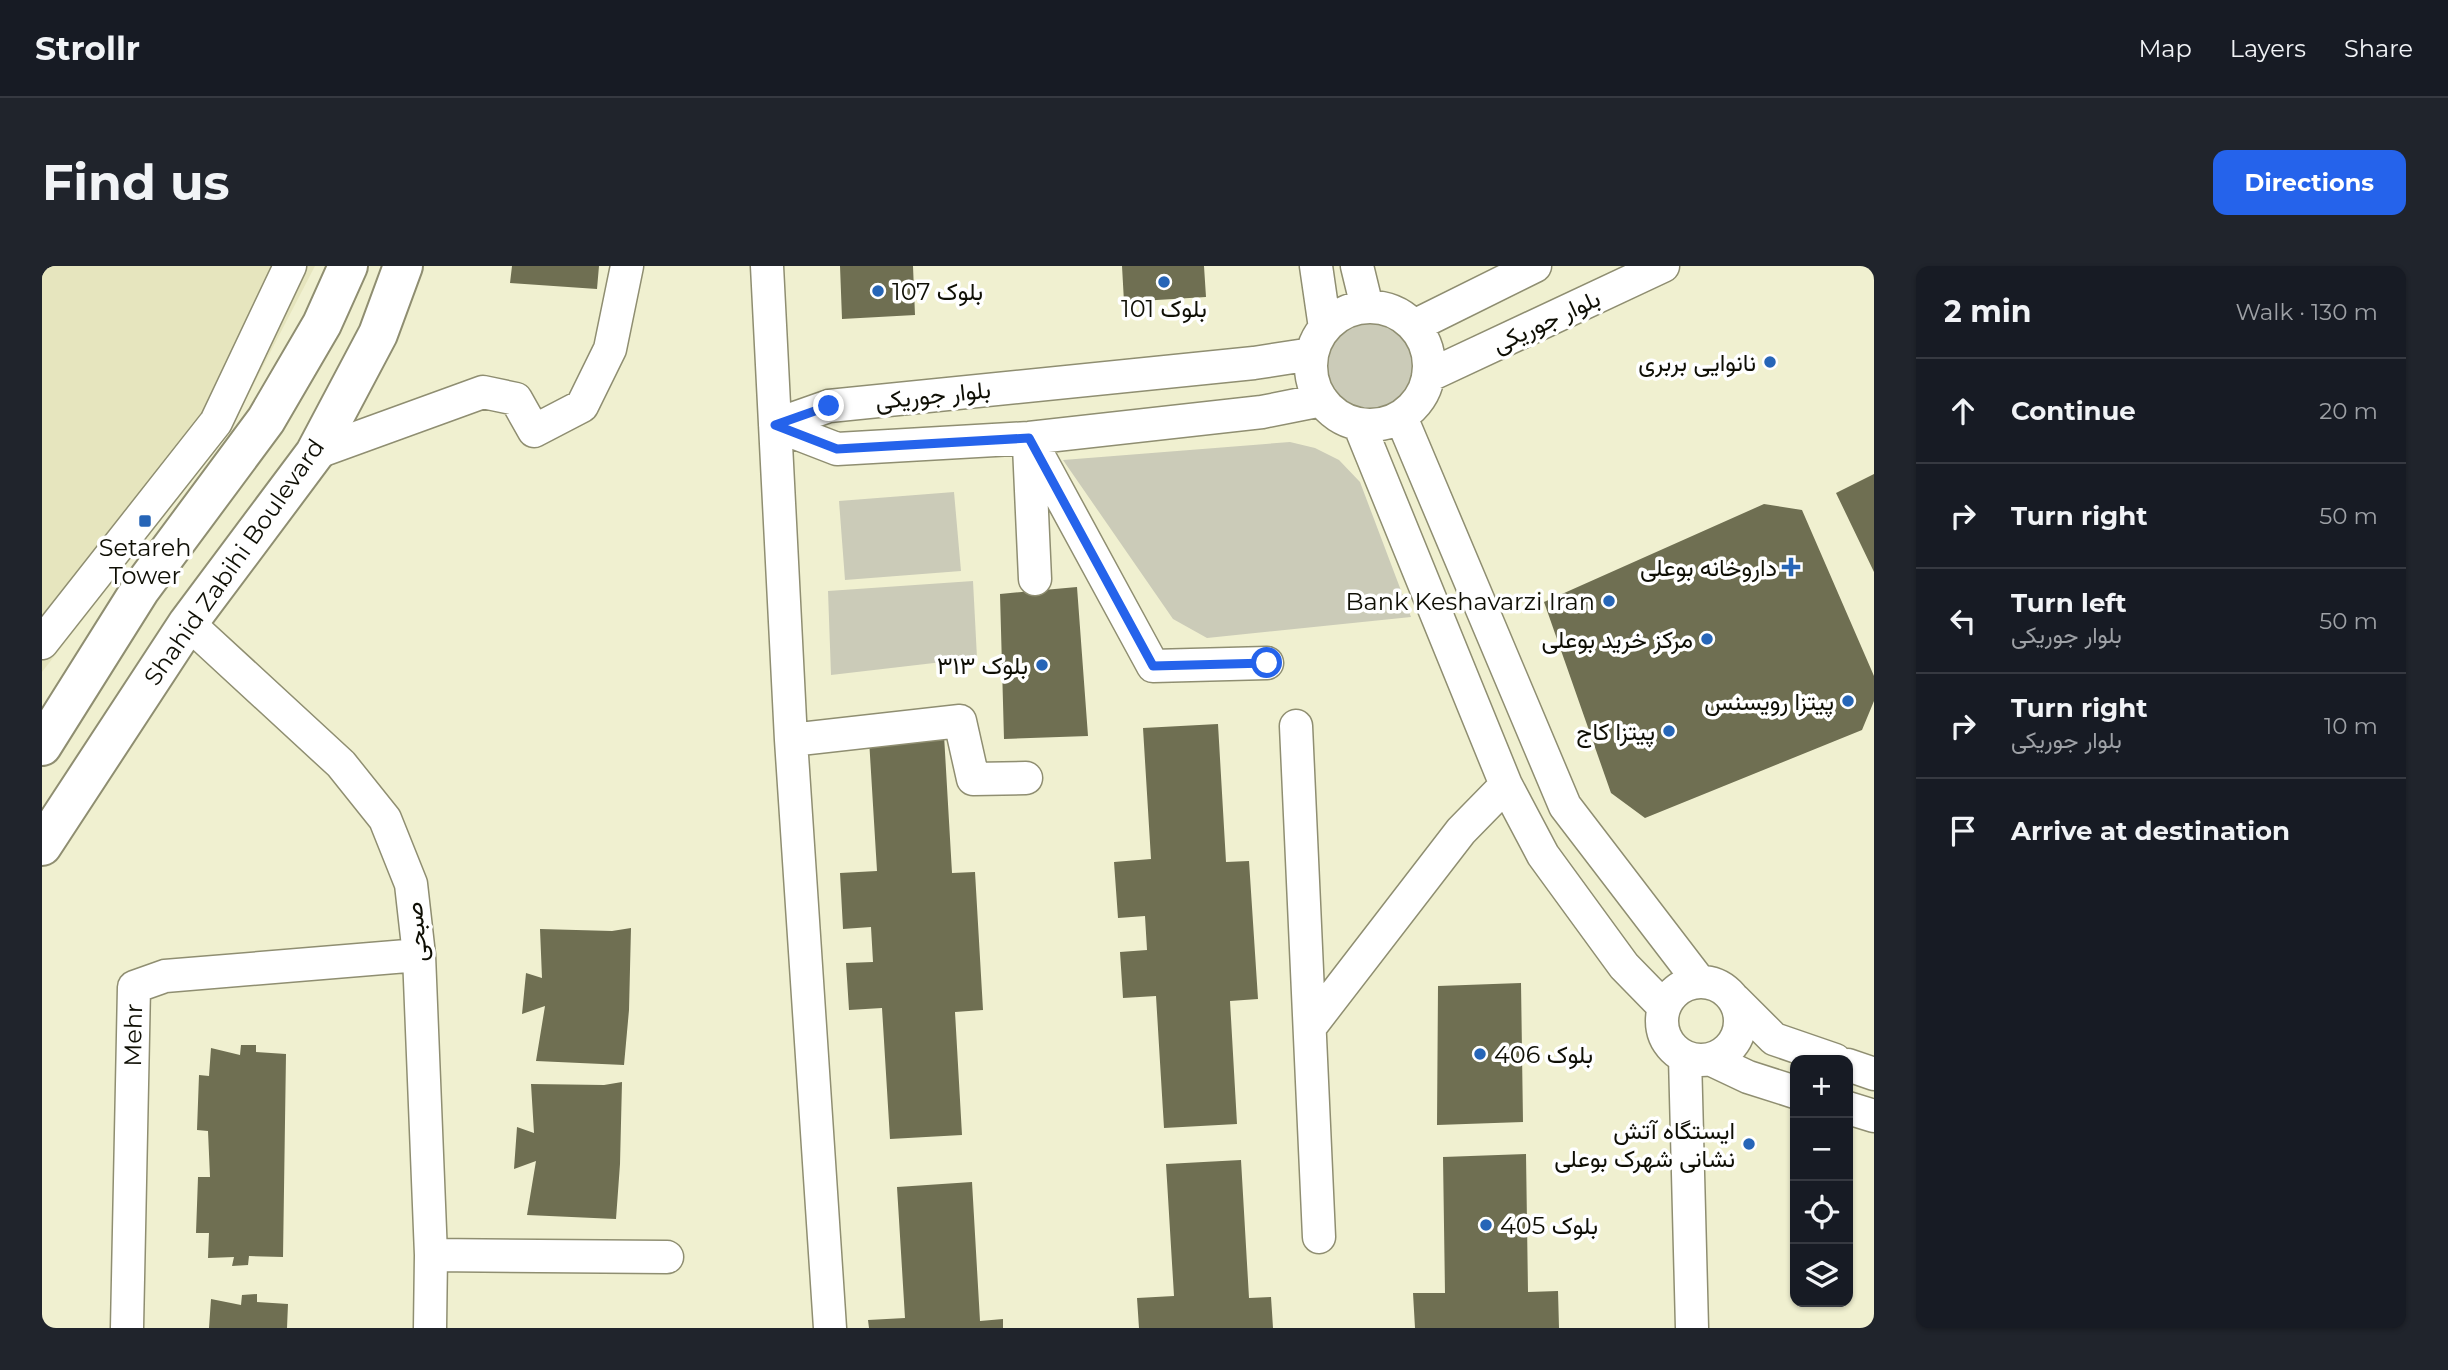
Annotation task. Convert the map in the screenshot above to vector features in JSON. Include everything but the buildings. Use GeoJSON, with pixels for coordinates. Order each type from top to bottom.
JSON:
{"type":"FeatureCollection","features":[{"type":"Feature","properties":{"kind":"main road"},"geometry":{"type":"LineString","coordinates":[[42,746],[140,590],[266,420],[322,324],[348,266]]}},
{"type":"Feature","properties":{"kind":"main road","name":"Shahid Zabihi Boulevard"},"geometry":{"type":"LineString","coordinates":[[42,846],[188,623],[314,453],[378,334],[403,266]]}},
{"type":"Feature","properties":{"kind":"main road"},"geometry":{"type":"LineString","coordinates":[[140,590],[188,623]]}},
{"type":"Feature","properties":{"kind":"street"},"geometry":{"type":"LineString","coordinates":[[42,643],[216,422],[289,266]]}},
{"type":"Feature","properties":{"kind":"street"},"geometry":{"type":"LineString","coordinates":[[314,453],[483,392],[516,399],[534,431],[582,406],[610,349],[627,266]]}},
{"type":"Feature","properties":{"kind":"street"},"geometry":{"type":"LineString","coordinates":[[767,266],[792,740],[830,1328]]}},
{"type":"Feature","properties":{"kind":"street"},"geometry":{"type":"LineString","coordinates":[[1316,266],[1318,341],[1311,370],[1322,400],[1345,420],[1359,424],[1388,423],[1414,406],[1423,392],[1428,376],[1427,349],[1414,326],[1400,315],[1384,308],[1351,310],[1336,317],[1318,341]]}},
{"type":"Feature","properties":{"kind":"street"},"geometry":{"type":"LineString","coordinates":[[1357,266],[1367,307]]}},
{"type":"Feature","properties":{"kind":"street"},"geometry":{"type":"LineString","coordinates":[[1414,326],[1535,266]]}},
{"type":"Feature","properties":{"kind":"street","name":"بلوار جوریکی"},"geometry":{"type":"LineString","coordinates":[[1428,376],[1663,266]]}},
{"type":"Feature","properties":{"kind":"street","name":"بلوار جوریکی"},"geometry":{"type":"LineString","coordinates":[[775,425],[829,406],[1254,363],[1318,341]]}},
{"type":"Feature","properties":{"kind":"street","name":"بلوار جوریکی"},"geometry":{"type":"LineString","coordinates":[[775,425],[837,449],[1029,438],[1262,412],[1322,400]]}},
{"type":"Feature","properties":{"kind":"street"},"geometry":{"type":"LineString","coordinates":[[1401,416],[1565,806],[1699,981]]}},
{"type":"Feature","properties":{"kind":"street"},"geometry":{"type":"LineString","coordinates":[[1359,424],[1506,785],[1543,855],[1624,966],[1664,1006]]}},
{"type":"Feature","properties":{"kind":"street"},"geometry":{"type":"LineString","coordinates":[[1029,438],[1035,579]]}},
{"type":"Feature","properties":{"kind":"street"},"geometry":{"type":"LineString","coordinates":[[1029,438],[1153,666],[1267,663]]}},
{"type":"Feature","properties":{"kind":"street","name":"صبحی"},"geometry":{"type":"LineString","coordinates":[[188,623],[341,764],[385,819],[411,884],[419,955],[431,1255],[430,1328]]}},
{"type":"Feature","properties":{"kind":"street"},"geometry":{"type":"LineString","coordinates":[[792,740],[960,721],[973,779],[1026,778]]}},
{"type":"Feature","properties":{"kind":"street"},"geometry":{"type":"LineString","coordinates":[[1296,726],[1319,1237]]}},
{"type":"Feature","properties":{"kind":"street"},"geometry":{"type":"LineString","coordinates":[[1310,1027],[1461,831],[1506,785]]}},
{"type":"Feature","properties":{"kind":"street","name":"Mehr"},"geometry":{"type":"LineString","coordinates":[[127,1328],[134,988],[165,976],[419,955]]}},
{"type":"Feature","properties":{"kind":"street"},"geometry":{"type":"LineString","coordinates":[[1790,1090],[1675,1051],[1663,1030],[1664,1006],[1670,997],[1679,989],[1699,981],[1719,986],[1774,1039],[1820,1055]]}},
{"type":"Feature","properties":{"kind":"street"},"geometry":{"type":"LineString","coordinates":[[1698,1058],[1723,1054],[1732,1046],[1738,1036],[1740,1012],[1735,1000]]}},
{"type":"Feature","properties":{"kind":"street"},"geometry":{"type":"LineString","coordinates":[[1692,1328],[1698,1058]]}},
{"type":"Feature","properties":{"kind":"street"},"geometry":{"type":"LineString","coordinates":[[1853,1067],[1874,1074]]}},
{"type":"Feature","properties":{"kind":"street"},"geometry":{"type":"LineString","coordinates":[[1853,1110],[1874,1116]]}},
{"type":"Feature","properties":{"kind":"street"},"geometry":{"type":"LineString","coordinates":[[431,1255],[667,1257]]}},
{"type":"Feature","properties":{"kind":"shaded area"},"geometry":{"type":"Polygon","coordinates":[[[42,266],[315,266],[228,434],[42,672],[42,266]]]}},
{"type":"Feature","properties":{"kind":"shaded area"},"geometry":{"type":"Polygon","coordinates":[[[1370,319],[1388,322],[1403,332],[1413,347],[1416,365],[1413,383],[1403,398],[1388,408],[1370,411],[1352,408],[1337,398],[1327,383],[1324,365],[1327,347],[1337,332],[1352,322],[1370,319]]]}},
{"type":"Feature","properties":{"kind":"shaded area"},"geometry":{"type":"Polygon","coordinates":[[[1290,442],[1315,448],[1339,460],[1360,482],[1411,617],[1207,638],[1173,619],[1063,460],[1290,442]]]}},
{"type":"Feature","properties":{"kind":"shaded area"},"geometry":{"type":"Polygon","coordinates":[[[954,492],[961,571],[845,580],[839,501],[954,492]]]}},
{"type":"Feature","properties":{"kind":"shaded area"},"geometry":{"type":"Polygon","coordinates":[[[973,581],[977,658],[831,675],[828,591],[973,581]]]}},
{"type":"Feature","properties":{"kind":"place","name":"بلوک 101"},"geometry":{"type":"Point","coordinates":[1164,282]}},
{"type":"Feature","properties":{"kind":"place","name":"بلوک 107"},"geometry":{"type":"Point","coordinates":[878,291]}},
{"type":"Feature","properties":{"kind":"place","name":"نانوایی بربری"},"geometry":{"type":"Point","coordinates":[1770,362]}},
{"type":"Feature","properties":{"kind":"place","name":"Setareh Tower"},"geometry":{"type":"Point","coordinates":[145,521]}},
{"type":"Feature","properties":{"kind":"place","name":"داروخانه بوعلی"},"geometry":{"type":"Point","coordinates":[1791,567]}},
{"type":"Feature","properties":{"kind":"place","name":"Bank Keshavarzi Iran"},"geometry":{"type":"Point","coordinates":[1609,601]}},
{"type":"Feature","properties":{"kind":"place","name":"مرکز خرید بوعلی"},"geometry":{"type":"Point","coordinates":[1707,639]}},
{"type":"Feature","properties":{"kind":"place","name":"بلوک ۳۱۳"},"geometry":{"type":"Point","coordinates":[1042,665]}},
{"type":"Feature","properties":{"kind":"place","name":"پیتزا رویسنس"},"geometry":{"type":"Point","coordinates":[1848,701]}},
{"type":"Feature","properties":{"kind":"place","name":"پیتزا کاج"},"geometry":{"type":"Point","coordinates":[1669,731]}},
{"type":"Feature","properties":{"kind":"place","name":"بلوک 406"},"geometry":{"type":"Point","coordinates":[1480,1054]}},
{"type":"Feature","properties":{"kind":"place","name":"ایستگاه آتش نشانی شهرک بوعلی"},"geometry":{"type":"Point","coordinates":[1749,1144]}},
{"type":"Feature","properties":{"kind":"place","name":"بلوک 405"},"geometry":{"type":"Point","coordinates":[1486,1225]}},
{"type":"Feature","properties":{"kind":"route"},"geometry":{"type":"LineString","coordinates":[[829,406],[775,425],[837,449],[1029,438],[1153,666],[1267,663]]}}]}
